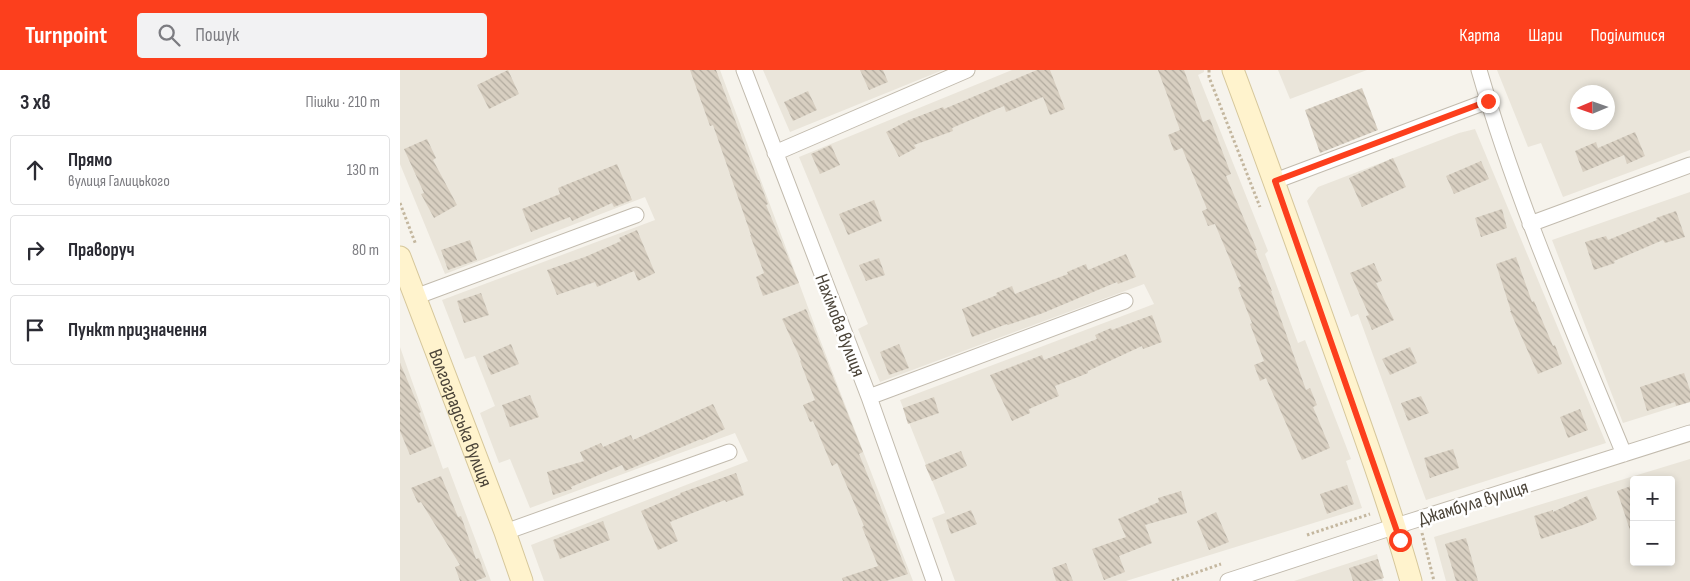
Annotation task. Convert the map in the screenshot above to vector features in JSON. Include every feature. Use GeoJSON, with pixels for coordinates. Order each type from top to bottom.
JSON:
{"type":"FeatureCollection","features":[{"type":"Feature","properties":{"kind":"street","name":"Нахімова вулиця"},"geometry":{"type":"LineString","coordinates":[[744,70],[868,397],[934,581]]}},
{"type":"Feature","properties":{"kind":"street"},"geometry":{"type":"LineString","coordinates":[[775,154],[967,70]]}},
{"type":"Feature","properties":{"kind":"street"},"geometry":{"type":"LineString","coordinates":[[1232,70],[1275,181],[1396,526],[1411,581]]}},
{"type":"Feature","properties":{"kind":"street"},"geometry":{"type":"LineString","coordinates":[[1479,70],[1530,224],[1624,454]]}},
{"type":"Feature","properties":{"kind":"street"},"geometry":{"type":"LineString","coordinates":[[1275,181],[1488,101]]}},
{"type":"Feature","properties":{"kind":"street"},"geometry":{"type":"LineString","coordinates":[[1530,224],[1690,165]]}},
{"type":"Feature","properties":{"kind":"street"},"geometry":{"type":"LineString","coordinates":[[415,298],[636,215]]}},
{"type":"Feature","properties":{"kind":"street","name":"Волгоградська вулиця"},"geometry":{"type":"LineString","coordinates":[[400,257],[522,581]]}},
{"type":"Feature","properties":{"kind":"street"},"geometry":{"type":"LineString","coordinates":[[868,397],[1126,302]]}},
{"type":"Feature","properties":{"kind":"street","name":"Джамбула вулиця"},"geometry":{"type":"LineString","coordinates":[[1228,581],[1416,519],[1690,433]]}},
{"type":"Feature","properties":{"kind":"street"},"geometry":{"type":"LineString","coordinates":[[505,532],[729,452]]}},
{"type":"Feature","properties":{"kind":"path"},"geometry":{"type":"LineString","coordinates":[[1416,519],[1422,534],[1434,581]]}},
{"type":"Feature","properties":{"kind":"shaded area"},"geometry":{"type":"Polygon","coordinates":[[[400,70],[720,70],[819,337],[913,581],[544,581],[531,545],[748,461],[735,433],[530,508],[510,459],[499,463],[480,413],[495,406],[475,356],[465,359],[442,300],[655,220],[645,197],[445,274],[400,164],[400,70]]]}},
{"type":"Feature","properties":{"kind":"shaded area"},"geometry":{"type":"Polygon","coordinates":[[[763,70],[943,70],[790,132],[763,70]]]}},
{"type":"Feature","properties":{"kind":"shaded area"},"geometry":{"type":"Polygon","coordinates":[[[1012,70],[1204,70],[1204,72],[1198,75],[1268,251],[1265,254],[1298,343],[1305,340],[1351,459],[1346,461],[1362,508],[1126,581],[955,581],[932,518],[945,513],[900,400],[1154,304],[1144,284],[880,382],[858,329],[868,324],[799,157],[1012,70]]]}},
{"type":"Feature","properties":{"kind":"shaded area"},"geometry":{"type":"Polygon","coordinates":[[[1278,70],[1367,70],[1290,99],[1278,70]]]}},
{"type":"Feature","properties":{"kind":"shaded area"},"geometry":{"type":"Polygon","coordinates":[[[1497,70],[1690,70],[1690,150],[1563,197],[1541,143],[1528,147],[1497,70]]]}},
{"type":"Feature","properties":{"kind":"shaded area"},"geometry":{"type":"Polygon","coordinates":[[[1475,129],[1606,443],[1426,500],[1358,314],[1351,317],[1307,201],[1318,187],[1459,133],[1475,129]]]}},
{"type":"Feature","properties":{"kind":"shaded area"},"geometry":{"type":"Polygon","coordinates":[[[1690,192],[1690,402],[1623,423],[1552,240],[1690,192]]]}},
{"type":"Feature","properties":{"kind":"shaded area"},"geometry":{"type":"Polygon","coordinates":[[[400,347],[443,469],[448,467],[491,581],[400,581],[400,347]]]}},
{"type":"Feature","properties":{"kind":"shaded area"},"geometry":{"type":"Polygon","coordinates":[[[1690,459],[1690,581],[1446,581],[1434,537],[1630,477],[1630,566],[1675,566],[1675,476],[1634,476],[1690,459]]]}},
{"type":"Feature","properties":{"kind":"shaded area"},"geometry":{"type":"Polygon","coordinates":[[[1377,554],[1383,581],[1294,581],[1377,554]]]}},
{"type":"Feature","properties":{"kind":"building"},"geometry":{"type":"Polygon","coordinates":[[[508,70],[519,94],[489,109],[477,85],[508,70]]]}},
{"type":"Feature","properties":{"kind":"building"},"geometry":{"type":"Polygon","coordinates":[[[690,70],[716,70],[768,204],[766,205],[799,283],[763,296],[756,277],[764,273],[713,125],[710,126],[690,70]]]}},
{"type":"Feature","properties":{"kind":"building"},"geometry":{"type":"Polygon","coordinates":[[[860,70],[883,70],[888,82],[869,90],[860,70]]]}},
{"type":"Feature","properties":{"kind":"building"},"geometry":{"type":"Polygon","coordinates":[[[1037,70],[1050,70],[1065,109],[1050,115],[1043,97],[1006,112],[1004,106],[952,128],[953,131],[914,145],[916,148],[899,157],[886,132],[909,120],[943,107],[944,109],[1037,70]]]}},
{"type":"Feature","properties":{"kind":"building"},"geometry":{"type":"Polygon","coordinates":[[[1158,70],[1184,70],[1203,122],[1210,119],[1231,174],[1226,176],[1257,250],[1255,250],[1272,291],[1306,390],[1310,388],[1317,405],[1313,407],[1330,448],[1302,460],[1266,378],[1260,381],[1254,365],[1264,361],[1238,288],[1241,286],[1215,224],[1208,226],[1202,211],[1207,209],[1182,148],[1174,151],[1168,135],[1180,130],[1158,70]]]}},
{"type":"Feature","properties":{"kind":"building"},"geometry":{"type":"Polygon","coordinates":[[[1362,88],[1378,130],[1320,153],[1305,110],[1362,88]]]}},
{"type":"Feature","properties":{"kind":"building"},"geometry":{"type":"Polygon","coordinates":[[[808,91],[817,110],[793,121],[784,102],[808,91]]]}},
{"type":"Feature","properties":{"kind":"building"},"geometry":{"type":"Polygon","coordinates":[[[1635,132],[1645,156],[1627,164],[1624,155],[1583,172],[1575,151],[1596,142],[1598,148],[1635,132]]]}},
{"type":"Feature","properties":{"kind":"building"},"geometry":{"type":"Polygon","coordinates":[[[427,139],[436,158],[433,160],[457,205],[434,218],[421,194],[424,193],[404,149],[427,139]]]}},
{"type":"Feature","properties":{"kind":"building"},"geometry":{"type":"Polygon","coordinates":[[[831,145],[840,165],[820,174],[811,154],[831,145]]]}},
{"type":"Feature","properties":{"kind":"building"},"geometry":{"type":"Polygon","coordinates":[[[1393,158],[1406,187],[1362,207],[1349,178],[1393,158]]]}},
{"type":"Feature","properties":{"kind":"building"},"geometry":{"type":"Polygon","coordinates":[[[1481,161],[1489,179],[1454,194],[1446,176],[1481,161]]]}},
{"type":"Feature","properties":{"kind":"building"},"geometry":{"type":"Polygon","coordinates":[[[617,164],[632,200],[614,207],[612,203],[572,221],[570,217],[531,232],[522,209],[560,194],[558,188],[617,164]]]}},
{"type":"Feature","properties":{"kind":"building"},"geometry":{"type":"Polygon","coordinates":[[[874,200],[882,221],[848,235],[839,214],[874,200]]]}},
{"type":"Feature","properties":{"kind":"building"},"geometry":{"type":"Polygon","coordinates":[[[1502,209],[1507,228],[1481,237],[1475,218],[1502,209]]]}},
{"type":"Feature","properties":{"kind":"building"},"geometry":{"type":"Polygon","coordinates":[[[1676,211],[1685,237],[1665,243],[1663,240],[1614,261],[1615,263],[1594,270],[1585,242],[1606,236],[1608,240],[1676,211]]]}},
{"type":"Feature","properties":{"kind":"building"},"geometry":{"type":"Polygon","coordinates":[[[637,230],[655,273],[638,281],[634,271],[597,287],[595,282],[557,295],[547,270],[585,257],[621,241],[619,238],[637,230]]]}},
{"type":"Feature","properties":{"kind":"building"},"geometry":{"type":"Polygon","coordinates":[[[470,240],[477,260],[448,270],[441,250],[470,240]]]}},
{"type":"Feature","properties":{"kind":"building"},"geometry":{"type":"Polygon","coordinates":[[[1126,254],[1136,277],[1118,284],[1117,282],[1043,313],[972,337],[962,309],[997,295],[996,293],[1012,286],[1015,294],[1068,274],[1067,272],[1086,264],[1088,270],[1126,254]]]}},
{"type":"Feature","properties":{"kind":"building"},"geometry":{"type":"Polygon","coordinates":[[[1516,257],[1532,302],[1534,301],[1562,364],[1538,374],[1510,311],[1496,264],[1516,257]]]}},
{"type":"Feature","properties":{"kind":"building"},"geometry":{"type":"Polygon","coordinates":[[[879,258],[885,275],[866,281],[859,265],[879,258]]]}},
{"type":"Feature","properties":{"kind":"building"},"geometry":{"type":"Polygon","coordinates":[[[1374,263],[1382,281],[1376,283],[1394,320],[1372,330],[1366,316],[1369,315],[1350,273],[1374,263]]]}},
{"type":"Feature","properties":{"kind":"building"},"geometry":{"type":"Polygon","coordinates":[[[481,293],[489,315],[464,323],[457,301],[481,293]]]}},
{"type":"Feature","properties":{"kind":"building"},"geometry":{"type":"Polygon","coordinates":[[[806,309],[863,452],[859,454],[908,574],[886,581],[843,581],[842,578],[878,566],[862,527],[864,526],[837,463],[832,466],[813,421],[810,422],[803,405],[815,400],[801,360],[782,319],[806,309]]]}},
{"type":"Feature","properties":{"kind":"building"},"geometry":{"type":"Polygon","coordinates":[[[1152,315],[1162,342],[1143,349],[1142,346],[1088,371],[1088,373],[1055,386],[1059,396],[1029,409],[1030,413],[1012,421],[990,375],[1042,355],[1044,360],[1097,339],[1095,335],[1111,328],[1112,330],[1152,315]]]}},
{"type":"Feature","properties":{"kind":"building"},"geometry":{"type":"Polygon","coordinates":[[[511,344],[519,364],[491,375],[483,356],[511,344]]]}},
{"type":"Feature","properties":{"kind":"building"},"geometry":{"type":"Polygon","coordinates":[[[899,344],[909,368],[889,375],[880,352],[899,344]]]}},
{"type":"Feature","properties":{"kind":"building"},"geometry":{"type":"Polygon","coordinates":[[[1410,347],[1417,363],[1390,375],[1382,359],[1410,347]]]}},
{"type":"Feature","properties":{"kind":"building"},"geometry":{"type":"Polygon","coordinates":[[[400,363],[421,412],[419,413],[432,446],[410,455],[400,431],[400,363]]]}},
{"type":"Feature","properties":{"kind":"building"},"geometry":{"type":"Polygon","coordinates":[[[1684,373],[1690,390],[1690,402],[1676,406],[1675,402],[1647,411],[1640,387],[1684,373]]]}},
{"type":"Feature","properties":{"kind":"building"},"geometry":{"type":"Polygon","coordinates":[[[530,395],[539,417],[510,427],[502,405],[530,395]]]}},
{"type":"Feature","properties":{"kind":"building"},"geometry":{"type":"Polygon","coordinates":[[[1421,396],[1429,413],[1408,421],[1401,403],[1421,396]]]}},
{"type":"Feature","properties":{"kind":"building"},"geometry":{"type":"Polygon","coordinates":[[[934,397],[939,413],[908,424],[903,408],[934,397]]]}},
{"type":"Feature","properties":{"kind":"building"},"geometry":{"type":"Polygon","coordinates":[[[713,404],[725,429],[625,471],[622,465],[571,487],[572,489],[553,495],[547,472],[584,461],[580,452],[601,443],[603,447],[631,435],[633,440],[713,404]]]}},
{"type":"Feature","properties":{"kind":"building"},"geometry":{"type":"Polygon","coordinates":[[[1580,409],[1588,430],[1568,438],[1560,417],[1580,409]]]}},
{"type":"Feature","properties":{"kind":"building"},"geometry":{"type":"Polygon","coordinates":[[[1453,449],[1459,468],[1430,478],[1424,458],[1453,449]]]}},
{"type":"Feature","properties":{"kind":"building"},"geometry":{"type":"Polygon","coordinates":[[[961,451],[967,466],[932,481],[925,465],[961,451]]]}},
{"type":"Feature","properties":{"kind":"building"},"geometry":{"type":"Polygon","coordinates":[[[736,473],[744,495],[726,502],[725,500],[670,522],[678,541],[658,550],[641,511],[680,493],[736,473]]]}},
{"type":"Feature","properties":{"kind":"building"},"geometry":{"type":"Polygon","coordinates":[[[441,476],[458,517],[461,516],[476,559],[479,558],[486,577],[475,581],[460,581],[455,567],[460,565],[421,502],[418,503],[411,488],[441,476]]]}},
{"type":"Feature","properties":{"kind":"building"},"geometry":{"type":"Polygon","coordinates":[[[1347,485],[1354,504],[1327,514],[1320,494],[1347,485]]]}},
{"type":"Feature","properties":{"kind":"building"},"geometry":{"type":"Polygon","coordinates":[[[1630,486],[1630,530],[1617,491],[1630,486]]]}},
{"type":"Feature","properties":{"kind":"building"},"geometry":{"type":"Polygon","coordinates":[[[1181,491],[1187,513],[1145,525],[1152,543],[1119,556],[1125,572],[1104,580],[1092,549],[1126,537],[1118,519],[1159,502],[1158,498],[1181,491]]]}},
{"type":"Feature","properties":{"kind":"building"},"geometry":{"type":"Polygon","coordinates":[[[1587,496],[1597,519],[1541,539],[1534,516],[1553,510],[1553,512],[1587,496]]]}},
{"type":"Feature","properties":{"kind":"building"},"geometry":{"type":"Polygon","coordinates":[[[971,510],[977,524],[951,534],[946,520],[971,510]]]}},
{"type":"Feature","properties":{"kind":"building"},"geometry":{"type":"Polygon","coordinates":[[[1216,512],[1229,542],[1209,550],[1197,521],[1216,512]]]}},
{"type":"Feature","properties":{"kind":"building"},"geometry":{"type":"Polygon","coordinates":[[[603,521],[610,540],[560,559],[553,540],[603,521]]]}},
{"type":"Feature","properties":{"kind":"building"},"geometry":{"type":"Polygon","coordinates":[[[1466,538],[1478,581],[1456,581],[1445,544],[1466,538]]]}},
{"type":"Feature","properties":{"kind":"building"},"geometry":{"type":"Polygon","coordinates":[[[1378,559],[1384,578],[1372,581],[1353,581],[1349,568],[1378,559]]]}},
{"type":"Feature","properties":{"kind":"building"},"geometry":{"type":"Polygon","coordinates":[[[1066,563],[1073,581],[1056,581],[1052,568],[1066,563]]]}},
{"type":"Feature","properties":{"kind":"route"},"geometry":{"type":"LineString","coordinates":[[1400,540],[1275,181],[1488,101]]}}]}
